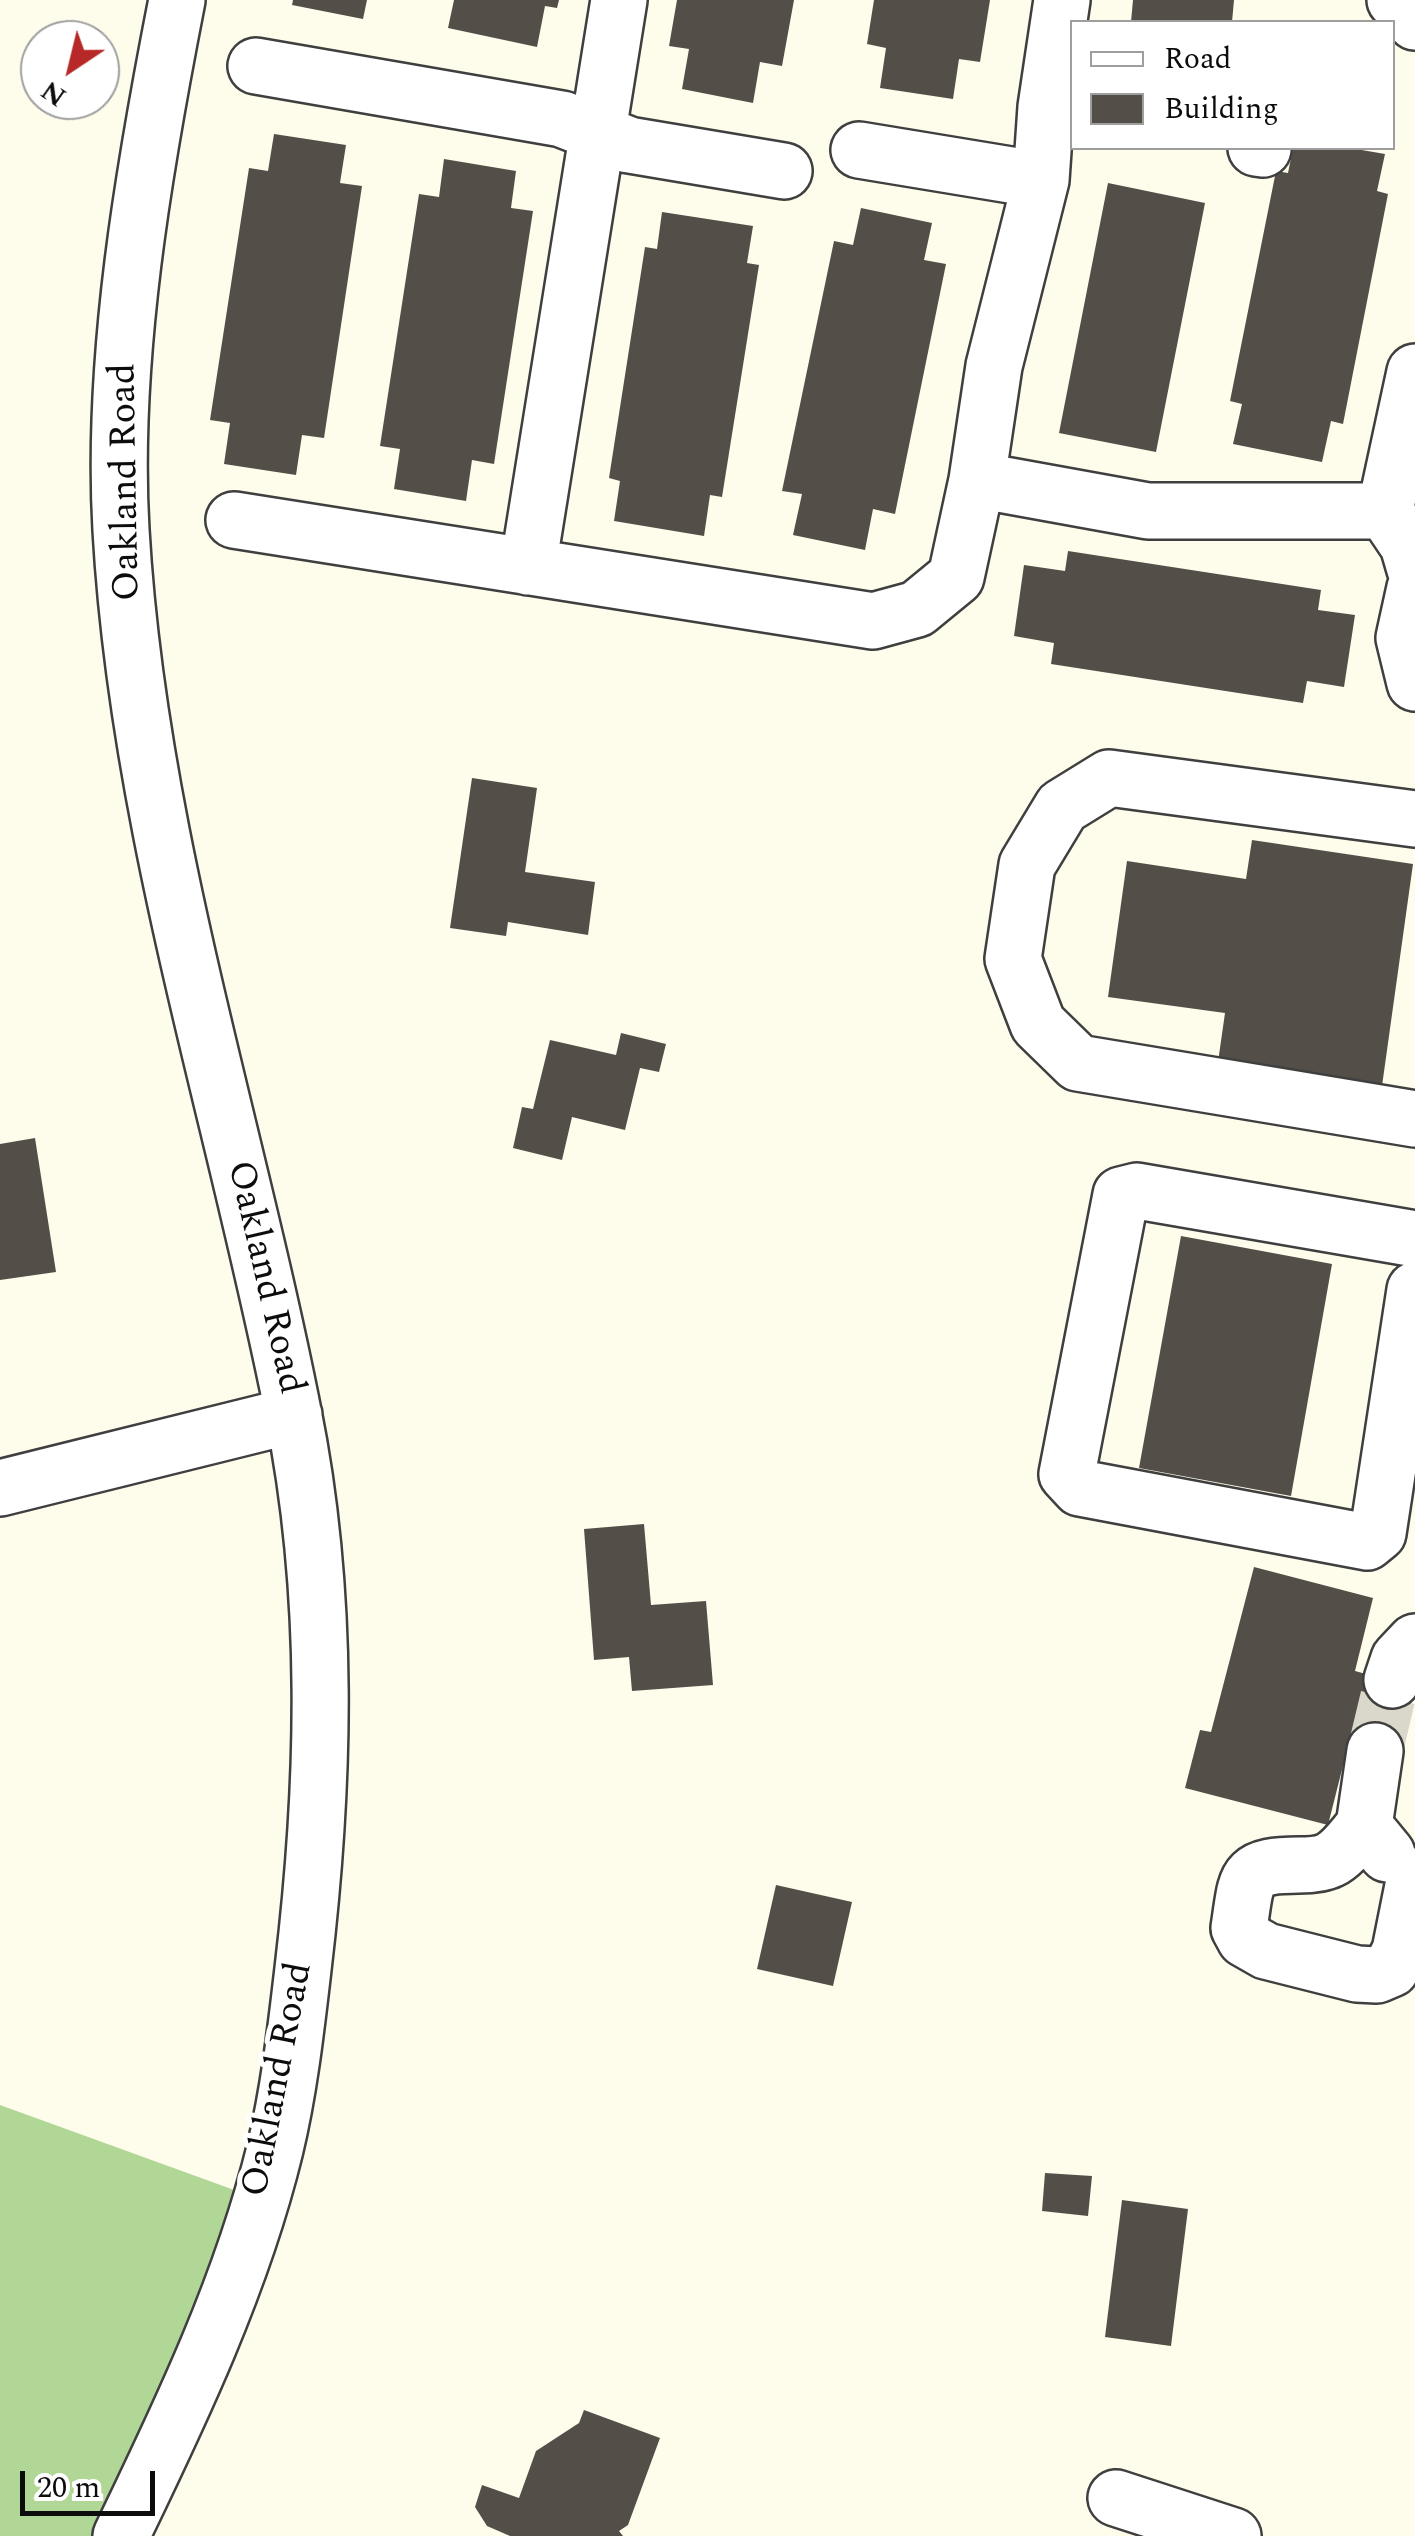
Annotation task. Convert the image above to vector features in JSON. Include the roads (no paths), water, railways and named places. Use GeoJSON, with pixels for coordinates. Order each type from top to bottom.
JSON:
{"type":"FeatureCollection","features":[{"type":"Feature","properties":{"kind":"street","name":"Oakland Road"},"geometry":{"type":"LineString","coordinates":[[121,2536],[170,2435],[229,2295],[275,2149],[296,2025],[314,1876],[322,1726],[312,1534],[294,1415],[159,817],[132,652],[120,527],[121,416],[131,290],[155,110],[177,0]]}},
{"type":"Feature","properties":{"kind":"street"},"geometry":{"type":"LineString","coordinates":[[528,567],[619,0]]}},
{"type":"Feature","properties":{"kind":"street"},"geometry":{"type":"LineString","coordinates":[[234,520],[873,621],[917,609],[956,577],[977,480],[994,366],[1060,110],[1062,0]]}},
{"type":"Feature","properties":{"kind":"street"},"geometry":{"type":"LineString","coordinates":[[1395,0],[1415,22]]}},
{"type":"Feature","properties":{"kind":"street"},"geometry":{"type":"LineString","coordinates":[[256,66],[562,119],[629,145],[784,171]]}},
{"type":"Feature","properties":{"kind":"street"},"geometry":{"type":"LineString","coordinates":[[859,150],[1041,180]]}},
{"type":"Feature","properties":{"kind":"street"},"geometry":{"type":"LineString","coordinates":[[1415,372],[1386,511],[1408,546],[1415,569]]}},
{"type":"Feature","properties":{"kind":"street"},"geometry":{"type":"LineString","coordinates":[[977,480],[1148,512],[1386,511]]}},
{"type":"Feature","properties":{"kind":"street"},"geometry":{"type":"LineString","coordinates":[[1415,588],[1404,638],[1415,684]]}},
{"type":"Feature","properties":{"kind":"street"},"geometry":{"type":"LineString","coordinates":[[1415,819],[1109,778],[1062,807],[1028,865],[1013,958],[1038,1024],[1078,1063],[1415,1118]]}},
{"type":"Feature","properties":{"kind":"street"},"geometry":{"type":"LineString","coordinates":[[1415,1239],[1137,1191],[1121,1195],[1066,1474],[1080,1488],[1366,1542],[1378,1533],[1415,1290]]}},
{"type":"Feature","properties":{"kind":"street"},"geometry":{"type":"LineString","coordinates":[[0,1488],[294,1415]]}},
{"type":"Feature","properties":{"kind":"street"},"geometry":{"type":"LineString","coordinates":[[1364,1826],[1388,1855],[1415,1874],[1400,1951],[1392,1969],[1377,1975],[1357,1974],[1266,1951],[1246,1939],[1239,1928],[1252,1873],[1267,1865],[1329,1861],[1364,1826],[1375,1751]]}},
{"type":"Feature","properties":{"kind":"street"},"geometry":{"type":"LineString","coordinates":[[1116,2498],[1233,2536]]}},
{"type":"Feature","properties":{"kind":"tunnel"},"geometry":{"type":"LineString","coordinates":[[1375,1751],[1392,1680]]}}]}
